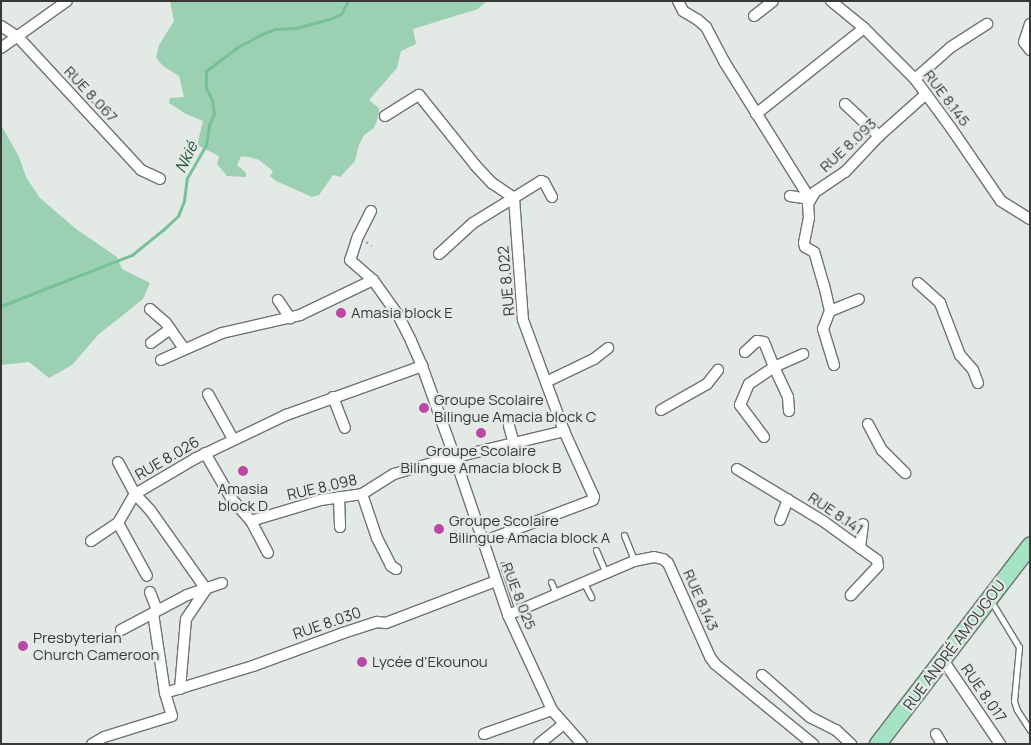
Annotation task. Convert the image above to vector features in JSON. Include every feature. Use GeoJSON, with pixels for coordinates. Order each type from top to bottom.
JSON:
{"type":"FeatureCollection","features":[{"type":"Feature","properties":{"kind":"main road","name":"RUE ANDRÉ AMOUGOU"},"geometry":{"type":"LineString","coordinates":[[878,744],[1029,547]]}},
{"type":"Feature","properties":{"kind":"street"},"geometry":{"type":"LineString","coordinates":[[1,48],[67,1]]}},
{"type":"Feature","properties":{"kind":"street"},"geometry":{"type":"LineString","coordinates":[[678,1],[683,11],[706,27],[756,114],[810,199],[809,218],[804,243],[805,247],[814,252],[830,311],[822,328],[834,365]]}},
{"type":"Feature","properties":{"kind":"street"},"geometry":{"type":"LineString","coordinates":[[754,16],[773,1]]}},
{"type":"Feature","properties":{"kind":"street","name":"RUE 8.145"},"geometry":{"type":"LineString","coordinates":[[831,1],[864,28],[915,80],[1001,201],[1030,218]]}},
{"type":"Feature","properties":{"kind":"street"},"geometry":{"type":"LineString","coordinates":[[915,80],[951,47],[987,24]]}},
{"type":"Feature","properties":{"kind":"street"},"geometry":{"type":"LineString","coordinates":[[1030,24],[1024,42],[1030,50]]}},
{"type":"Feature","properties":{"kind":"street","name":"RUE 8.067"},"geometry":{"type":"LineString","coordinates":[[1,26],[18,37],[137,166],[145,173],[160,179]]}},
{"type":"Feature","properties":{"kind":"street"},"geometry":{"type":"LineString","coordinates":[[756,114],[864,28]]}},
{"type":"Feature","properties":{"kind":"street","name":"RUE 8.093"},"geometry":{"type":"LineString","coordinates":[[810,199],[815,192],[845,172],[879,136],[926,94]]}},
{"type":"Feature","properties":{"kind":"street"},"geometry":{"type":"LineString","coordinates":[[385,116],[419,95],[475,165],[492,183],[514,198]]}},
{"type":"Feature","properties":{"kind":"street"},"geometry":{"type":"LineString","coordinates":[[845,104],[879,136]]}},
{"type":"Feature","properties":{"kind":"street"},"geometry":{"type":"LineString","coordinates":[[439,254],[468,227],[541,181],[544,182],[552,197]]}},
{"type":"Feature","properties":{"kind":"street"},"geometry":{"type":"LineString","coordinates":[[790,196],[810,199]]}},
{"type":"Feature","properties":{"kind":"street","name":"RUE 8.022"},"geometry":{"type":"LineString","coordinates":[[482,542],[594,500],[564,431],[522,312],[514,198]]}},
{"type":"Feature","properties":{"kind":"street","name":"RUE 8.025"},"geometry":{"type":"LineString","coordinates":[[371,211],[350,258],[373,280],[398,315],[422,366],[508,616],[552,710],[582,744]]}},
{"type":"Feature","properties":{"kind":"street"},"geometry":{"type":"LineString","coordinates":[[161,360],[233,330],[290,318],[373,280]]}},
{"type":"Feature","properties":{"kind":"street"},"geometry":{"type":"LineString","coordinates":[[918,283],[940,303],[960,354],[973,370],[978,384]]}},
{"type":"Feature","properties":{"kind":"street"},"geometry":{"type":"LineString","coordinates":[[278,300],[290,318]]}},
{"type":"Feature","properties":{"kind":"street"},"geometry":{"type":"LineString","coordinates":[[830,311],[859,300]]}},
{"type":"Feature","properties":{"kind":"street"},"geometry":{"type":"LineString","coordinates":[[150,309],[170,328],[184,349]]}},
{"type":"Feature","properties":{"kind":"street"},"geometry":{"type":"LineString","coordinates":[[151,343],[170,328]]}},
{"type":"Feature","properties":{"kind":"street"},"geometry":{"type":"LineString","coordinates":[[744,352],[757,341],[764,342],[788,397],[789,411]]}},
{"type":"Feature","properties":{"kind":"street"},"geometry":{"type":"LineString","coordinates":[[546,382],[594,359],[608,348]]}},
{"type":"Feature","properties":{"kind":"street"},"geometry":{"type":"LineString","coordinates":[[764,437],[740,402],[749,384],[774,368],[803,354]]}},
{"type":"Feature","properties":{"kind":"street","name":"RUE 8.026"},"geometry":{"type":"LineString","coordinates":[[206,589],[150,510],[135,494],[233,439],[332,397],[422,366]]}},
{"type":"Feature","properties":{"kind":"street"},"geometry":{"type":"LineString","coordinates":[[662,410],[707,384],[718,370]]}},
{"type":"Feature","properties":{"kind":"street"},"geometry":{"type":"LineString","coordinates":[[208,394],[233,439]]}},
{"type":"Feature","properties":{"kind":"street"},"geometry":{"type":"LineString","coordinates":[[332,397],[345,428]]}},
{"type":"Feature","properties":{"kind":"street"},"geometry":{"type":"LineString","coordinates":[[868,424],[882,450],[905,473]]}},
{"type":"Feature","properties":{"kind":"street"},"geometry":{"type":"LineString","coordinates":[[509,426],[514,444]]}},
{"type":"Feature","properties":{"kind":"street","name":"RUE 8.098"},"geometry":{"type":"LineString","coordinates":[[251,521],[321,500],[362,494],[394,474],[564,431]]}},
{"type":"Feature","properties":{"kind":"street"},"geometry":{"type":"LineString","coordinates":[[205,453],[232,498],[251,521],[268,553]]}},
{"type":"Feature","properties":{"kind":"street"},"geometry":{"type":"LineString","coordinates":[[91,540],[118,523],[135,494],[118,462]]}},
{"type":"Feature","properties":{"kind":"street","name":"RUE 8.141"},"geometry":{"type":"LineString","coordinates":[[737,469],[823,520],[877,560],[879,564],[866,581],[851,595]]}},
{"type":"Feature","properties":{"kind":"street"},"geometry":{"type":"LineString","coordinates":[[362,494],[377,538],[391,566],[396,569]]}},
{"type":"Feature","properties":{"kind":"street"},"geometry":{"type":"LineString","coordinates":[[339,497],[340,527]]}},
{"type":"Feature","properties":{"kind":"street"},"geometry":{"type":"LineString","coordinates":[[780,520],[788,499]]}},
{"type":"Feature","properties":{"kind":"street"},"geometry":{"type":"LineString","coordinates":[[118,523],[147,576]]}},
{"type":"Feature","properties":{"kind":"street"},"geometry":{"type":"LineString","coordinates":[[860,548],[863,524]]}},
{"type":"Feature","properties":{"kind":"street","name":"RUE 8.143"},"geometry":{"type":"LineString","coordinates":[[508,616],[634,561],[654,556],[668,563],[710,657],[715,664],[813,744]]}},
{"type":"Feature","properties":{"kind":"street","name":"RUE 8.030"},"geometry":{"type":"LineString","coordinates":[[165,693],[253,666],[343,633],[378,622],[386,623],[496,581]]}},
{"type":"Feature","properties":{"kind":"street"},"geometry":{"type":"LineString","coordinates":[[122,630],[187,595],[222,583]]}},
{"type":"Feature","properties":{"kind":"street"},"geometry":{"type":"LineString","coordinates":[[180,689],[186,619],[206,589]]}},
{"type":"Feature","properties":{"kind":"street"},"geometry":{"type":"LineString","coordinates":[[92,744],[104,737],[172,716],[165,693],[155,611],[150,592]]}},
{"type":"Feature","properties":{"kind":"street","name":"RUE 8.017"},"geometry":{"type":"LineString","coordinates":[[942,660],[1000,744]]}},
{"type":"Feature","properties":{"kind":"street"},"geometry":{"type":"LineString","coordinates":[[762,675],[810,717],[832,727],[851,744]]}},
{"type":"Feature","properties":{"kind":"street"},"geometry":{"type":"LineString","coordinates":[[484,734],[552,710]]}},
{"type":"Feature","properties":{"kind":"street"},"geometry":{"type":"LineString","coordinates":[[539,744],[564,724]]}},
{"type":"Feature","properties":{"kind":"street"},"geometry":{"type":"LineString","coordinates":[[936,734],[942,744]]}},
{"type":"Feature","properties":{"kind":"lane"},"geometry":{"type":"LineString","coordinates":[[624,535],[634,561]]}},
{"type":"Feature","properties":{"kind":"lane"},"geometry":{"type":"LineString","coordinates":[[596,550],[606,573]]}},
{"type":"Feature","properties":{"kind":"lane"},"geometry":{"type":"LineString","coordinates":[[503,565],[518,607],[521,610]]}},
{"type":"Feature","properties":{"kind":"lane"},"geometry":{"type":"LineString","coordinates":[[551,582],[556,594]]}},
{"type":"Feature","properties":{"kind":"lane"},"geometry":{"type":"LineString","coordinates":[[584,582],[591,597]]}},
{"type":"Feature","properties":{"kind":"lane"},"geometry":{"type":"LineString","coordinates":[[990,598],[1019,647],[1014,701],[1017,710],[1030,730]]}},
{"type":"Feature","properties":{"kind":"green space"},"geometry":{"type":"Polygon","coordinates":[[[170,1],[487,1],[478,9],[413,29],[416,44],[401,51],[397,68],[369,100],[379,108],[379,115],[374,128],[364,135],[355,161],[340,177],[333,175],[319,195],[312,197],[276,181],[270,176],[273,171],[259,160],[249,157],[241,156],[237,165],[246,173],[246,177],[227,176],[217,164],[219,156],[197,145],[203,121],[186,114],[169,103],[170,98],[184,97],[179,76],[163,66],[156,58],[159,45],[174,21],[170,1]]]}},
{"type":"Feature","properties":{"kind":"green space"},"geometry":{"type":"Polygon","coordinates":[[[1,125],[19,157],[26,177],[40,198],[76,229],[117,257],[122,269],[150,283],[143,299],[98,335],[72,365],[49,378],[29,362],[1,365],[1,125]]]}},
{"type":"Feature","properties":{"kind":"waterway","name":"Nkié"},"geometry":{"type":"LineString","coordinates":[[1,306],[132,255],[163,230],[178,216],[184,201],[187,178],[206,145],[209,125],[214,114],[212,100],[206,88],[206,71],[236,48],[262,34],[275,29],[296,28],[330,19],[341,14],[348,1]]}},
{"type":"Feature","properties":{"kind":"place","name":"Amasia block E"},"geometry":{"type":"Point","coordinates":[341,313]}},
{"type":"Feature","properties":{"kind":"place","name":"Groupe Scolaire Bilingue Amacia block C"},"geometry":{"type":"Point","coordinates":[424,408]}},
{"type":"Feature","properties":{"kind":"place","name":"Groupe Scolaire Bilingue Amacia block B"},"geometry":{"type":"Point","coordinates":[481,433]}},
{"type":"Feature","properties":{"kind":"place","name":"Amasia block D"},"geometry":{"type":"Point","coordinates":[243,471]}},
{"type":"Feature","properties":{"kind":"place","name":"Groupe Scolaire Bilingue Amacia block A"},"geometry":{"type":"Point","coordinates":[439,529]}},
{"type":"Feature","properties":{"kind":"place","name":"Presbyterian Church Cameroon"},"geometry":{"type":"Point","coordinates":[23,646]}},
{"type":"Feature","properties":{"kind":"place","name":"Lycée d'Ekounou"},"geometry":{"type":"Point","coordinates":[362,662]}}]}
